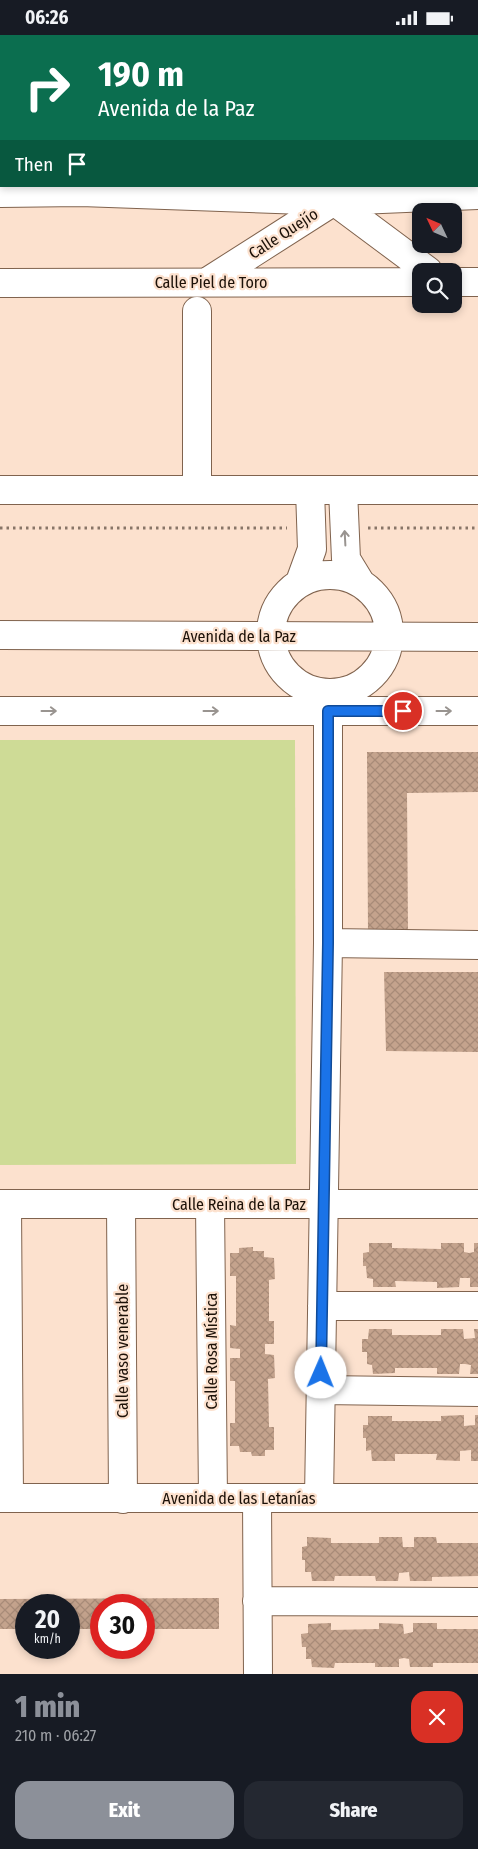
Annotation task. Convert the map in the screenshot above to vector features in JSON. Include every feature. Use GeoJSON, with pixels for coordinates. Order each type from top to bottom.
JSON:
{"type":"FeatureCollection","features":[{"type":"Feature","properties":{"kind":"street"},"geometry":{"type":"LineString","coordinates":[[0,193],[478,195]]}},
{"type":"Feature","properties":{"kind":"street","name":"Calle Quejío"},"geometry":{"type":"LineString","coordinates":[[208,282],[333,193],[418,263]]}},
{"type":"Feature","properties":{"kind":"street","name":"Calle Piel de Toro"},"geometry":{"type":"LineString","coordinates":[[0,283],[412,282]]}},
{"type":"Feature","properties":{"kind":"street"},"geometry":{"type":"LineString","coordinates":[[462,282],[478,282]]}},
{"type":"Feature","properties":{"kind":"street"},"geometry":{"type":"LineString","coordinates":[[197,311],[197,489]]}},
{"type":"Feature","properties":{"kind":"street"},"geometry":{"type":"LineString","coordinates":[[0,489],[478,490]]}},
{"type":"Feature","properties":{"kind":"street"},"geometry":{"type":"LineString","coordinates":[[300,582],[312,549],[310,490]]}},
{"type":"Feature","properties":{"kind":"street"},"geometry":{"type":"LineString","coordinates":[[328,702],[364,682],[378,669],[387,652],[389,636],[386,613],[376,595],[360,582],[346,559],[343,490]]}},
{"type":"Feature","properties":{"kind":"street"},"geometry":{"type":"LineString","coordinates":[[328,702],[294,681],[281,668],[273,651],[270,636],[274,613],[285,595],[300,582],[320,575],[340,575],[360,582]]}},
{"type":"Feature","properties":{"kind":"street","name":"Avenida de la Paz"},"geometry":{"type":"LineString","coordinates":[[0,635],[478,637]]}},
{"type":"Feature","properties":{"kind":"street"},"geometry":{"type":"LineString","coordinates":[[319,1498],[328,943],[328,702]]}},
{"type":"Feature","properties":{"kind":"street"},"geometry":{"type":"LineString","coordinates":[[0,711],[328,702],[478,711]]}},
{"type":"Feature","properties":{"kind":"street"},"geometry":{"type":"LineString","coordinates":[[328,943],[478,945]]}},
{"type":"Feature","properties":{"kind":"street","name":"Calle Reina de la Paz"},"geometry":{"type":"LineString","coordinates":[[3,1204],[478,1203]]}},
{"type":"Feature","properties":{"kind":"street"},"geometry":{"type":"LineString","coordinates":[[3,1204],[4,1498]]}},
{"type":"Feature","properties":{"kind":"street","name":"Calle vaso venerable"},"geometry":{"type":"LineString","coordinates":[[121,1204],[123,1499]]}},
{"type":"Feature","properties":{"kind":"street","name":"Calle Rosa Mística"},"geometry":{"type":"LineString","coordinates":[[210,1204],[213,1498]]}},
{"type":"Feature","properties":{"kind":"street"},"geometry":{"type":"LineString","coordinates":[[322,1306],[478,1306]]}},
{"type":"Feature","properties":{"kind":"street"},"geometry":{"type":"LineString","coordinates":[[321,1390],[478,1392]]}},
{"type":"Feature","properties":{"kind":"street","name":"Avenida de las Letanías"},"geometry":{"type":"LineString","coordinates":[[4,1498],[478,1498]]}},
{"type":"Feature","properties":{"kind":"street"},"geometry":{"type":"LineString","coordinates":[[257,1498],[258,1674]]}},
{"type":"Feature","properties":{"kind":"street"},"geometry":{"type":"LineString","coordinates":[[257,1601],[478,1602]]}},
{"type":"Feature","properties":{"kind":"path"},"geometry":{"type":"LineString","coordinates":[[0,528],[312,528]]}},
{"type":"Feature","properties":{"kind":"path"},"geometry":{"type":"LineString","coordinates":[[344,528],[478,528]]}},
{"type":"Feature","properties":{"kind":"green space"},"geometry":{"type":"Polygon","coordinates":[[[0,740],[295,740],[296,1164],[0,1165],[0,740]]]}},
{"type":"Feature","properties":{"kind":"building"},"geometry":{"type":"Polygon","coordinates":[[[367,752],[478,752],[478,792],[407,793],[408,934],[368,934],[367,752]]]}},
{"type":"Feature","properties":{"kind":"building"},"geometry":{"type":"Polygon","coordinates":[[[384,972],[478,972],[478,1052],[386,1051],[384,972]]]}},
{"type":"Feature","properties":{"kind":"building"},"geometry":{"type":"Polygon","coordinates":[[[369,1243],[392,1243],[392,1248],[441,1249],[441,1243],[464,1243],[464,1252],[469,1253],[474,1252],[474,1243],[478,1243],[478,1287],[470,1287],[470,1278],[460,1278],[459,1287],[437,1288],[437,1282],[395,1281],[396,1287],[373,1287],[373,1279],[367,1278],[366,1266],[363,1266],[363,1253],[369,1252],[369,1243]]]}},
{"type":"Feature","properties":{"kind":"building"},"geometry":{"type":"Polygon","coordinates":[[[253,1247],[253,1251],[264,1251],[264,1257],[274,1258],[275,1279],[269,1280],[269,1321],[274,1321],[274,1344],[265,1344],[265,1354],[274,1355],[275,1378],[268,1379],[269,1427],[274,1427],[274,1450],[265,1450],[265,1456],[252,1456],[251,1452],[240,1452],[239,1446],[230,1446],[230,1423],[235,1423],[235,1381],[230,1381],[230,1358],[240,1358],[240,1349],[230,1348],[230,1325],[236,1326],[236,1276],[230,1276],[230,1253],[239,1253],[239,1248],[253,1247]]]}},
{"type":"Feature","properties":{"kind":"building"},"geometry":{"type":"Polygon","coordinates":[[[369,1329],[392,1329],[392,1335],[441,1335],[441,1329],[463,1329],[464,1339],[475,1338],[474,1329],[478,1329],[478,1374],[470,1374],[471,1365],[460,1364],[459,1374],[437,1374],[437,1368],[395,1368],[395,1373],[373,1374],[372,1365],[367,1364],[367,1352],[362,1352],[362,1339],[368,1339],[369,1329]]]}},
{"type":"Feature","properties":{"kind":"building"},"geometry":{"type":"Polygon","coordinates":[[[464,1415],[464,1426],[475,1425],[475,1415],[478,1415],[478,1461],[471,1461],[471,1450],[460,1451],[460,1461],[436,1460],[437,1454],[395,1454],[395,1461],[372,1461],[371,1450],[366,1451],[363,1425],[368,1425],[368,1416],[392,1416],[392,1421],[441,1421],[441,1416],[464,1415]]]}},
{"type":"Feature","properties":{"kind":"building"},"geometry":{"type":"Polygon","coordinates":[[[307,1537],[331,1538],[331,1543],[379,1543],[379,1537],[402,1537],[403,1547],[414,1547],[414,1537],[436,1537],[437,1543],[478,1543],[478,1576],[432,1577],[432,1581],[410,1581],[409,1572],[399,1573],[398,1581],[376,1581],[375,1576],[335,1576],[334,1581],[312,1581],[311,1572],[305,1572],[305,1560],[302,1560],[302,1547],[307,1546],[307,1537]]]}},
{"type":"Feature","properties":{"kind":"building"},"geometry":{"type":"Polygon","coordinates":[[[155,1598],[219,1598],[219,1629],[155,1629],[155,1598]]]}},
{"type":"Feature","properties":{"kind":"building"},"geometry":{"type":"Polygon","coordinates":[[[0,1599],[15,1599],[15,1629],[0,1629],[0,1599]]]}},
{"type":"Feature","properties":{"kind":"building"},"geometry":{"type":"Polygon","coordinates":[[[80,1599],[90,1599],[90,1629],[80,1629],[80,1599]]]}},
{"type":"Feature","properties":{"kind":"building"},"geometry":{"type":"Polygon","coordinates":[[[331,1623],[331,1630],[379,1629],[379,1623],[403,1624],[404,1634],[413,1632],[413,1623],[437,1623],[437,1629],[478,1629],[478,1663],[433,1663],[433,1667],[410,1667],[409,1659],[404,1658],[399,1659],[399,1667],[375,1667],[375,1663],[335,1663],[334,1668],[312,1667],[311,1659],[306,1659],[306,1647],[302,1647],[301,1634],[308,1633],[308,1624],[331,1623]]]}},
{"type":"Feature","properties":{"kind":"route"},"geometry":{"type":"LineString","coordinates":[[321,1373],[328,943],[328,711],[403,711]]}}]}
